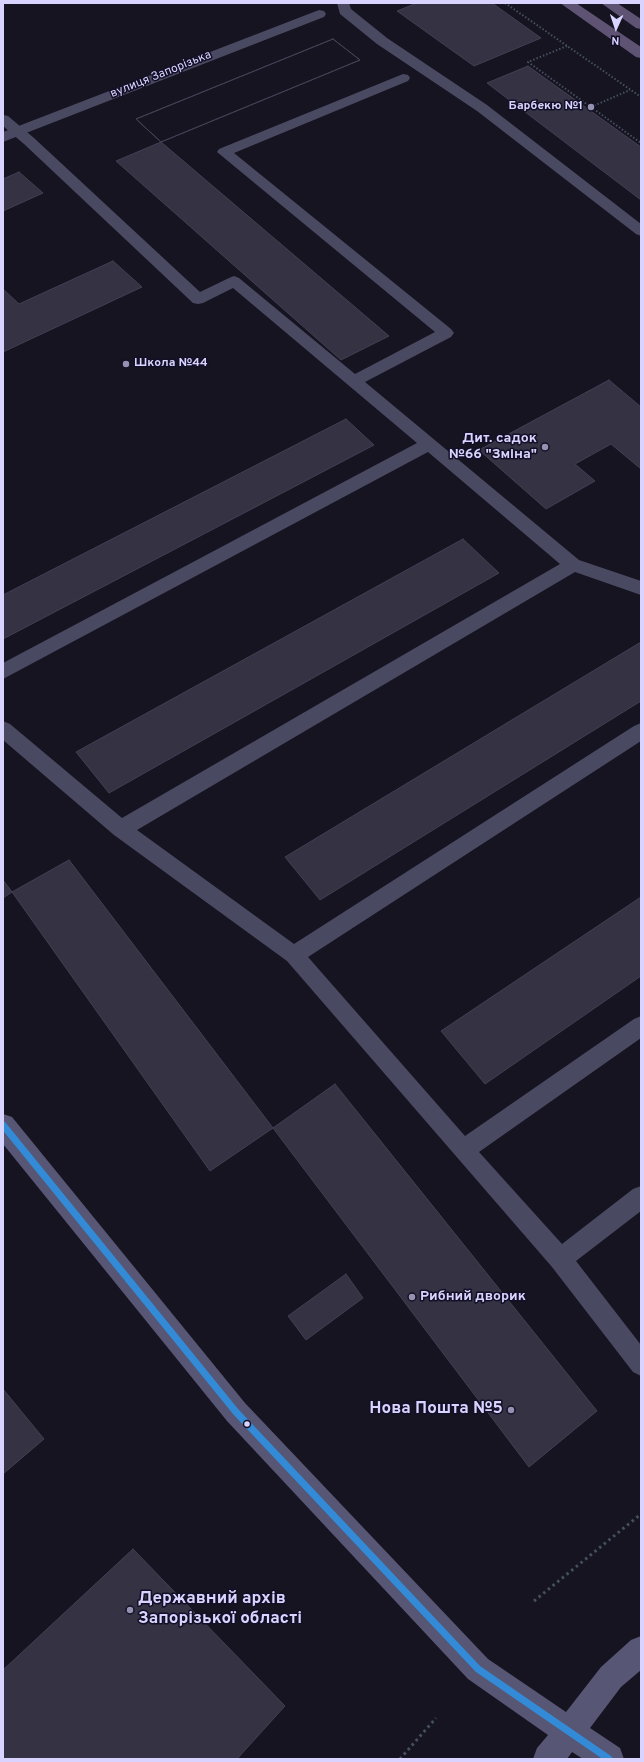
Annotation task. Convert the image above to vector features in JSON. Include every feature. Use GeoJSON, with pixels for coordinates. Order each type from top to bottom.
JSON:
{"type":"FeatureCollection","features":[{"type":"Feature","properties":{"kind":"main road"},"geometry":{"type":"LineString","coordinates":[[566,3],[641,54]]}},
{"type":"Feature","properties":{"kind":"main road"},"geometry":{"type":"LineString","coordinates":[[608,3],[641,25]]}},
{"type":"Feature","properties":{"kind":"street","name":"вулиця Запорізька"},"geometry":{"type":"LineString","coordinates":[[3,137],[319,14]]}},
{"type":"Feature","properties":{"kind":"street"},"geometry":{"type":"LineString","coordinates":[[3,1125],[236,1412],[478,1669],[609,1759]]}},
{"type":"Feature","properties":{"kind":"street"},"geometry":{"type":"LineString","coordinates":[[548,1759],[611,1677],[641,1650]]}},
{"type":"Feature","properties":{"kind":"lane"},"geometry":{"type":"LineString","coordinates":[[343,3],[346,11],[382,41],[482,108],[641,231]]}},
{"type":"Feature","properties":{"kind":"lane"},"geometry":{"type":"LineString","coordinates":[[354,381],[446,332],[224,152],[403,78]]}},
{"type":"Feature","properties":{"kind":"lane"},"geometry":{"type":"LineString","coordinates":[[3,119],[198,299],[234,281],[573,565],[641,588]]}},
{"type":"Feature","properties":{"kind":"lane"},"geometry":{"type":"LineString","coordinates":[[3,672],[429,444]]}},
{"type":"Feature","properties":{"kind":"lane"},"geometry":{"type":"LineString","coordinates":[[121,829],[573,565]]}},
{"type":"Feature","properties":{"kind":"lane"},"geometry":{"type":"LineString","coordinates":[[3,729],[121,829],[294,954],[463,1150],[560,1259],[641,1364]]}},
{"type":"Feature","properties":{"kind":"lane"},"geometry":{"type":"LineString","coordinates":[[294,954],[641,731]]}},
{"type":"Feature","properties":{"kind":"lane"},"geometry":{"type":"LineString","coordinates":[[463,1150],[641,1026]]}},
{"type":"Feature","properties":{"kind":"lane"},"geometry":{"type":"LineString","coordinates":[[560,1259],[641,1197]]}},
{"type":"Feature","properties":{"kind":"path"},"geometry":{"type":"LineString","coordinates":[[505,3],[641,97]]}},
{"type":"Feature","properties":{"kind":"path"},"geometry":{"type":"LineString","coordinates":[[567,46],[528,62],[641,142]]}},
{"type":"Feature","properties":{"kind":"path"},"geometry":{"type":"LineString","coordinates":[[591,107],[631,90]]}},
{"type":"Feature","properties":{"kind":"path"},"geometry":{"type":"LineString","coordinates":[[534,1601],[641,1514]]}},
{"type":"Feature","properties":{"kind":"path"},"geometry":{"type":"LineString","coordinates":[[400,1759],[436,1718]]}},
{"type":"Feature","properties":{"kind":"building"},"geometry":{"type":"Polygon","coordinates":[[[417,3],[492,3],[541,38],[474,66],[397,11],[417,3]]]}},
{"type":"Feature","properties":{"kind":"building"},"geometry":{"type":"Polygon","coordinates":[[[333,39],[360,60],[161,142],[136,119],[333,39]]]}},
{"type":"Feature","properties":{"kind":"building"},"geometry":{"type":"Polygon","coordinates":[[[333,39],[360,60],[161,142],[136,119],[333,39]]]}},
{"type":"Feature","properties":{"kind":"building"},"geometry":{"type":"Polygon","coordinates":[[[528,66],[641,147],[641,200],[487,83],[528,66]]]}},
{"type":"Feature","properties":{"kind":"building"},"geometry":{"type":"Polygon","coordinates":[[[161,142],[389,336],[341,360],[116,161],[161,142]]]}},
{"type":"Feature","properties":{"kind":"building"},"geometry":{"type":"Polygon","coordinates":[[[19,172],[43,193],[3,211],[3,179],[19,172]]]}},
{"type":"Feature","properties":{"kind":"building"},"geometry":{"type":"Polygon","coordinates":[[[113,261],[142,287],[3,352],[3,289],[19,304],[113,261]]]}},
{"type":"Feature","properties":{"kind":"building","name":"Дит. садок №66 \"Зміна\""},"geometry":{"type":"Polygon","coordinates":[[[609,380],[641,407],[641,469],[611,444],[575,464],[595,481],[546,509],[479,450],[609,380]]]}},
{"type":"Feature","properties":{"kind":"building"},"geometry":{"type":"Polygon","coordinates":[[[346,419],[374,445],[3,639],[3,595],[346,419]]]}},
{"type":"Feature","properties":{"kind":"building"},"geometry":{"type":"Polygon","coordinates":[[[463,539],[499,573],[109,793],[76,752],[463,539]]]}},
{"type":"Feature","properties":{"kind":"building"},"geometry":{"type":"Polygon","coordinates":[[[641,642],[641,701],[320,900],[285,857],[641,642]]]}},
{"type":"Feature","properties":{"kind":"building"},"geometry":{"type":"Polygon","coordinates":[[[69,860],[273,1128],[210,1171],[12,892],[69,860]]]}},
{"type":"Feature","properties":{"kind":"building"},"geometry":{"type":"Polygon","coordinates":[[[3,880],[12,892],[3,898],[3,880]]]}},
{"type":"Feature","properties":{"kind":"building"},"geometry":{"type":"Polygon","coordinates":[[[641,897],[641,976],[485,1084],[441,1031],[641,897]]]}},
{"type":"Feature","properties":{"kind":"building"},"geometry":{"type":"Polygon","coordinates":[[[335,1084],[597,1411],[529,1467],[273,1128],[335,1084]]]}},
{"type":"Feature","properties":{"kind":"building"},"geometry":{"type":"Polygon","coordinates":[[[346,1274],[363,1298],[306,1340],[288,1316],[346,1274]]]}},
{"type":"Feature","properties":{"kind":"building"},"geometry":{"type":"Polygon","coordinates":[[[3,1389],[44,1439],[3,1474],[3,1389]]]}},
{"type":"Feature","properties":{"kind":"building","name":"Державний архів Запорізької області"},"geometry":{"type":"Polygon","coordinates":[[[133,1549],[285,1706],[237,1759],[3,1759],[3,1670],[133,1549]]]}},
{"type":"Feature","properties":{"kind":"transit line"},"geometry":{"type":"LineString","coordinates":[[3,1125],[236,1412],[478,1669],[609,1759]]}},
{"type":"Feature","properties":{"kind":"place","name":"Барбекю №1"},"geometry":{"type":"Point","coordinates":[591,107]}},
{"type":"Feature","properties":{"kind":"place","name":"Школа №44"},"geometry":{"type":"Point","coordinates":[126,364]}},
{"type":"Feature","properties":{"kind":"place","name":"Дит. садок №66 \"Зміна\""},"geometry":{"type":"Point","coordinates":[545,447]}},
{"type":"Feature","properties":{"kind":"place","name":"Рибний дворик"},"geometry":{"type":"Point","coordinates":[412,1297]}},
{"type":"Feature","properties":{"kind":"place","name":"Нова Пошта №5"},"geometry":{"type":"Point","coordinates":[511,1410]}},
{"type":"Feature","properties":{"kind":"place","name":"Державний архів Запорізької області"},"geometry":{"type":"Point","coordinates":[130,1610]}}]}
